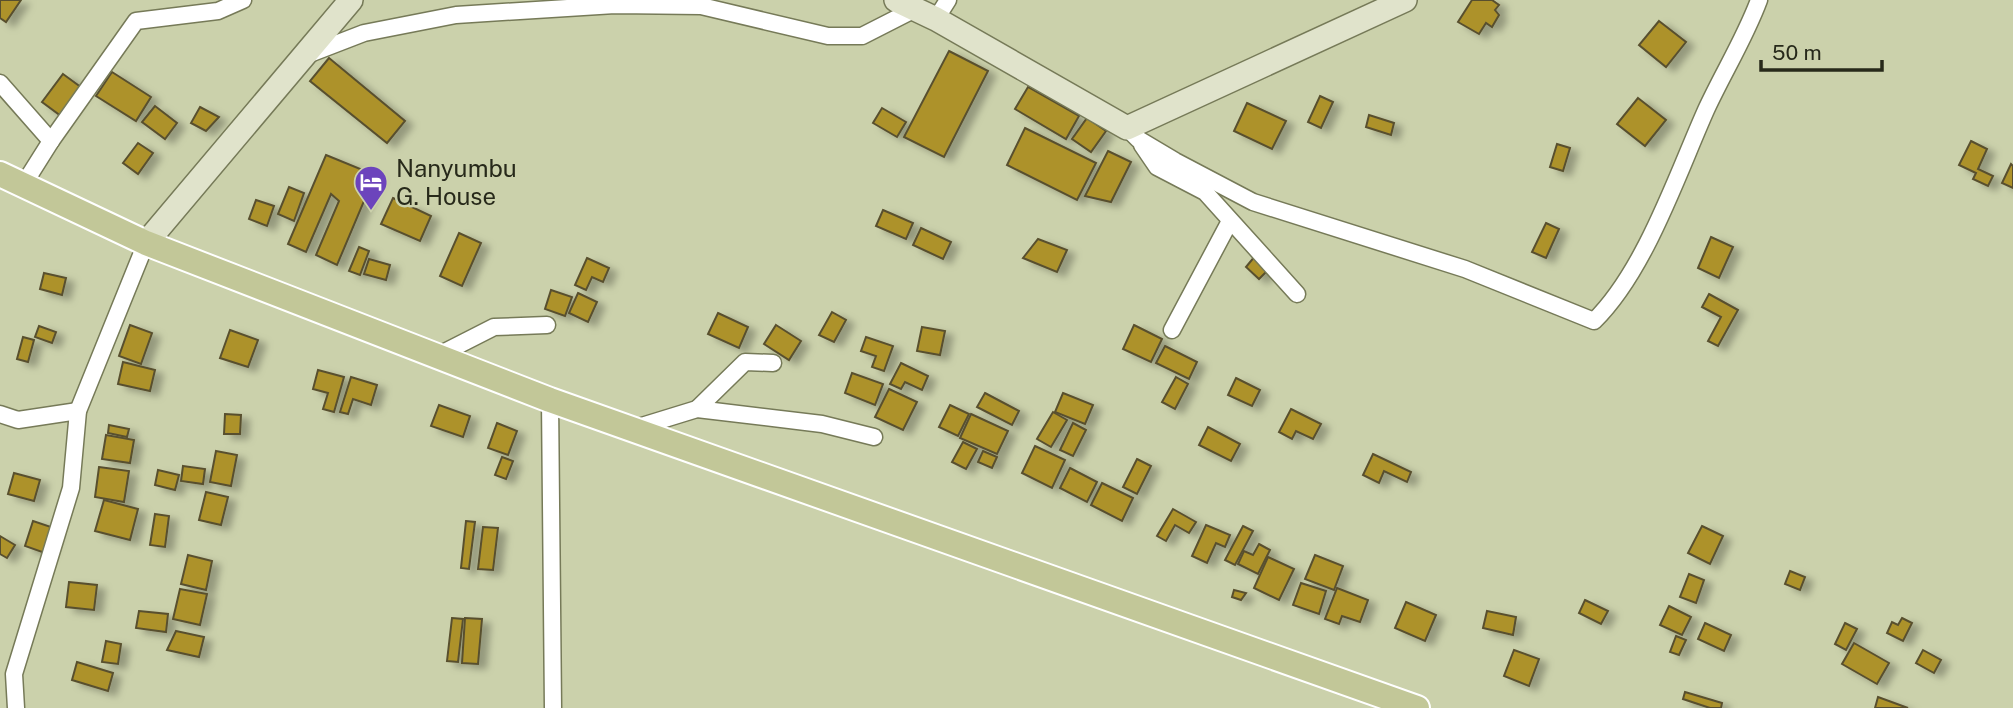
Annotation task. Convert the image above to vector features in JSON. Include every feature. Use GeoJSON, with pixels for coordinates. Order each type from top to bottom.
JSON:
{"type":"FeatureCollection","features":[{"type":"Feature","properties":{"kind":"main road"},"geometry":{"type":"LineString","coordinates":[[0,174],[22,187],[146,243],[550,400],[1417,708]]}},
{"type":"Feature","properties":{"kind":"street"},"geometry":{"type":"LineString","coordinates":[[22,187],[51,141],[136,21],[218,11],[243,0]]}},
{"type":"Feature","properties":{"kind":"street"},"geometry":{"type":"LineString","coordinates":[[16,708],[14,674],[71,488],[78,411],[146,243],[351,0]]}},
{"type":"Feature","properties":{"kind":"street"},"geometry":{"type":"LineString","coordinates":[[1133,133],[1378,6],[1405,0]]}},
{"type":"Feature","properties":{"kind":"street"},"geometry":{"type":"LineString","coordinates":[[307,55],[364,33],[457,15],[615,5],[701,6],[828,36],[862,36],[905,5],[942,10],[1133,133],[1253,202],[1465,269],[1594,321],[1614,301],[1672,193],[1707,109],[1759,0]]}},
{"type":"Feature","properties":{"kind":"street"},"geometry":{"type":"LineString","coordinates":[[0,83],[51,141]]}},
{"type":"Feature","properties":{"kind":"street"},"geometry":{"type":"LineString","coordinates":[[1133,133],[1157,167],[1205,192],[1297,294]]}},
{"type":"Feature","properties":{"kind":"street"},"geometry":{"type":"LineString","coordinates":[[1172,330],[1230,222]]}},
{"type":"Feature","properties":{"kind":"street"},"geometry":{"type":"LineString","coordinates":[[438,356],[494,327],[547,325]]}},
{"type":"Feature","properties":{"kind":"street"},"geometry":{"type":"LineString","coordinates":[[697,409],[745,362],[773,363]]}},
{"type":"Feature","properties":{"kind":"street"},"geometry":{"type":"LineString","coordinates":[[550,400],[554,708]]}},
{"type":"Feature","properties":{"kind":"street"},"geometry":{"type":"LineString","coordinates":[[632,429],[697,409],[822,424],[874,437]]}},
{"type":"Feature","properties":{"kind":"street"},"geometry":{"type":"LineString","coordinates":[[0,414],[18,419],[78,411]]}},
{"type":"Feature","properties":{"kind":"street"},"geometry":{"type":"LineString","coordinates":[[0,664],[14,674]]}},
{"type":"Feature","properties":{"kind":"building"},"geometry":{"type":"Polygon","coordinates":[[[0,0],[21,0],[6,22],[0,18],[0,0]]]}},
{"type":"Feature","properties":{"kind":"building"},"geometry":{"type":"Polygon","coordinates":[[[1472,0],[1492,0],[1499,5],[1495,10],[1499,15],[1492,27],[1486,23],[1479,34],[1458,22],[1472,0]]]}},
{"type":"Feature","properties":{"kind":"building"},"geometry":{"type":"Polygon","coordinates":[[[1659,21],[1686,42],[1666,67],[1639,45],[1659,21]]]}},
{"type":"Feature","properties":{"kind":"building"},"geometry":{"type":"Polygon","coordinates":[[[949,51],[988,71],[944,157],[904,137],[949,51]]]}},
{"type":"Feature","properties":{"kind":"building"},"geometry":{"type":"Polygon","coordinates":[[[329,58],[405,121],[387,143],[310,81],[329,58]]]}},
{"type":"Feature","properties":{"kind":"building"},"geometry":{"type":"Polygon","coordinates":[[[112,72],[151,97],[136,121],[96,96],[112,72]]]}},
{"type":"Feature","properties":{"kind":"building"},"geometry":{"type":"Polygon","coordinates":[[[63,74],[82,88],[61,116],[42,102],[63,74]]]}},
{"type":"Feature","properties":{"kind":"building"},"geometry":{"type":"Polygon","coordinates":[[[1028,87],[1079,116],[1066,139],[1015,109],[1028,87]]]}},
{"type":"Feature","properties":{"kind":"building"},"geometry":{"type":"Polygon","coordinates":[[[1320,96],[1333,102],[1321,128],[1308,122],[1320,96]]]}},
{"type":"Feature","properties":{"kind":"building"},"geometry":{"type":"Polygon","coordinates":[[[1638,98],[1666,120],[1645,146],[1617,124],[1638,98]]]}},
{"type":"Feature","properties":{"kind":"building"},"geometry":{"type":"Polygon","coordinates":[[[1247,103],[1286,121],[1272,149],[1234,131],[1247,103]]]}},
{"type":"Feature","properties":{"kind":"building"},"geometry":{"type":"Polygon","coordinates":[[[155,106],[177,123],[165,139],[142,122],[155,106]]]}},
{"type":"Feature","properties":{"kind":"building"},"geometry":{"type":"Polygon","coordinates":[[[200,107],[219,117],[206,131],[191,123],[200,107]]]}},
{"type":"Feature","properties":{"kind":"building"},"geometry":{"type":"Polygon","coordinates":[[[882,108],[906,122],[897,137],[873,123],[882,108]]]}},
{"type":"Feature","properties":{"kind":"building"},"geometry":{"type":"Polygon","coordinates":[[[1369,115],[1394,123],[1391,135],[1366,127],[1369,115]]]}},
{"type":"Feature","properties":{"kind":"building"},"geometry":{"type":"Polygon","coordinates":[[[1087,118],[1106,131],[1091,152],[1072,139],[1087,118]]]}},
{"type":"Feature","properties":{"kind":"building"},"geometry":{"type":"Polygon","coordinates":[[[1025,128],[1096,163],[1077,200],[1007,165],[1025,128]]]}},
{"type":"Feature","properties":{"kind":"building"},"geometry":{"type":"Polygon","coordinates":[[[1971,141],[1987,149],[1978,169],[1993,176],[1988,186],[1973,179],[1976,173],[1959,165],[1971,141]]]}},
{"type":"Feature","properties":{"kind":"building"},"geometry":{"type":"Polygon","coordinates":[[[138,143],[153,153],[138,174],[123,163],[138,143]]]}},
{"type":"Feature","properties":{"kind":"building"},"geometry":{"type":"Polygon","coordinates":[[[1557,144],[1570,148],[1563,171],[1550,167],[1557,144]]]}},
{"type":"Feature","properties":{"kind":"building"},"geometry":{"type":"Polygon","coordinates":[[[1108,151],[1131,162],[1111,202],[1085,196],[1108,151]]]}},
{"type":"Feature","properties":{"kind":"building"},"geometry":{"type":"Polygon","coordinates":[[[326,155],[375,175],[337,265],[316,255],[339,201],[331,194],[306,252],[288,244],[326,155]]]}},
{"type":"Feature","properties":{"kind":"building"},"geometry":{"type":"Polygon","coordinates":[[[2011,164],[2013,166],[2013,188],[2002,183],[2011,164]]]}},
{"type":"Feature","properties":{"kind":"building"},"geometry":{"type":"Polygon","coordinates":[[[289,187],[304,193],[294,221],[278,214],[289,187]]]}},
{"type":"Feature","properties":{"kind":"building"},"geometry":{"type":"Polygon","coordinates":[[[393,198],[431,216],[420,241],[381,224],[393,198]]]}},
{"type":"Feature","properties":{"kind":"building"},"geometry":{"type":"Polygon","coordinates":[[[256,200],[274,206],[267,226],[249,219],[256,200]]]}},
{"type":"Feature","properties":{"kind":"building"},"geometry":{"type":"Polygon","coordinates":[[[883,210],[913,223],[906,239],[876,226],[883,210]]]}},
{"type":"Feature","properties":{"kind":"building"},"geometry":{"type":"Polygon","coordinates":[[[1546,223],[1559,229],[1546,258],[1532,252],[1546,223]]]}},
{"type":"Feature","properties":{"kind":"building"},"geometry":{"type":"Polygon","coordinates":[[[921,228],[951,242],[943,259],[913,245],[921,228]]]}},
{"type":"Feature","properties":{"kind":"building"},"geometry":{"type":"Polygon","coordinates":[[[459,233],[481,243],[462,286],[440,276],[459,233]]]}},
{"type":"Feature","properties":{"kind":"building"},"geometry":{"type":"Polygon","coordinates":[[[1711,237],[1733,247],[1719,278],[1698,268],[1711,237]]]}},
{"type":"Feature","properties":{"kind":"building"},"geometry":{"type":"Polygon","coordinates":[[[1038,239],[1067,250],[1057,272],[1023,258],[1038,239]]]}},
{"type":"Feature","properties":{"kind":"building"},"geometry":{"type":"Polygon","coordinates":[[[359,247],[369,251],[360,275],[349,271],[359,247]]]}},
{"type":"Feature","properties":{"kind":"building"},"geometry":{"type":"Polygon","coordinates":[[[1255,256],[1269,269],[1259,279],[1246,267],[1255,256]]]}},
{"type":"Feature","properties":{"kind":"building"},"geometry":{"type":"Polygon","coordinates":[[[587,258],[609,268],[603,282],[592,277],[586,290],[575,285],[587,258]]]}},
{"type":"Feature","properties":{"kind":"building"},"geometry":{"type":"Polygon","coordinates":[[[369,259],[390,265],[386,280],[364,274],[369,259]]]}},
{"type":"Feature","properties":{"kind":"building"},"geometry":{"type":"Polygon","coordinates":[[[44,273],[66,278],[62,295],[40,289],[44,273]]]}},
{"type":"Feature","properties":{"kind":"building"},"geometry":{"type":"Polygon","coordinates":[[[551,290],[572,297],[565,316],[545,309],[551,290]]]}},
{"type":"Feature","properties":{"kind":"building"},"geometry":{"type":"Polygon","coordinates":[[[578,293],[597,302],[588,322],[569,313],[578,293]]]}},
{"type":"Feature","properties":{"kind":"building"},"geometry":{"type":"Polygon","coordinates":[[[1709,294],[1738,310],[1718,346],[1708,341],[1721,317],[1702,307],[1709,294]]]}},
{"type":"Feature","properties":{"kind":"building"},"geometry":{"type":"Polygon","coordinates":[[[832,312],[846,320],[834,342],[819,335],[832,312]]]}},
{"type":"Feature","properties":{"kind":"building"},"geometry":{"type":"Polygon","coordinates":[[[718,313],[748,327],[739,348],[708,334],[718,313]]]}},
{"type":"Feature","properties":{"kind":"building"},"geometry":{"type":"Polygon","coordinates":[[[130,325],[152,333],[141,364],[119,356],[130,325]]]}},
{"type":"Feature","properties":{"kind":"building"},"geometry":{"type":"Polygon","coordinates":[[[776,325],[801,341],[789,360],[764,344],[776,325]]]}},
{"type":"Feature","properties":{"kind":"building"},"geometry":{"type":"Polygon","coordinates":[[[1134,325],[1162,339],[1151,362],[1123,349],[1134,325]]]}},
{"type":"Feature","properties":{"kind":"building"},"geometry":{"type":"Polygon","coordinates":[[[39,326],[56,332],[52,343],[35,337],[39,326]]]}},
{"type":"Feature","properties":{"kind":"building"},"geometry":{"type":"Polygon","coordinates":[[[922,327],[945,331],[940,355],[917,351],[922,327]]]}},
{"type":"Feature","properties":{"kind":"building"},"geometry":{"type":"Polygon","coordinates":[[[230,330],[258,340],[248,367],[220,358],[230,330]]]}},
{"type":"Feature","properties":{"kind":"building"},"geometry":{"type":"Polygon","coordinates":[[[23,337],[34,340],[28,362],[17,359],[23,337]]]}},
{"type":"Feature","properties":{"kind":"building"},"geometry":{"type":"Polygon","coordinates":[[[866,337],[893,346],[884,371],[872,367],[876,356],[861,351],[866,337]]]}},
{"type":"Feature","properties":{"kind":"building"},"geometry":{"type":"Polygon","coordinates":[[[1165,346],[1197,362],[1189,379],[1156,363],[1165,346]]]}},
{"type":"Feature","properties":{"kind":"building"},"geometry":{"type":"Polygon","coordinates":[[[123,362],[155,370],[150,391],[118,384],[123,362]]]}},
{"type":"Feature","properties":{"kind":"building"},"geometry":{"type":"Polygon","coordinates":[[[901,363],[928,376],[922,390],[905,382],[901,389],[890,384],[901,363]]]}},
{"type":"Feature","properties":{"kind":"building"},"geometry":{"type":"Polygon","coordinates":[[[318,370],[344,377],[334,412],[323,409],[328,393],[313,389],[318,370]]]}},
{"type":"Feature","properties":{"kind":"building"},"geometry":{"type":"Polygon","coordinates":[[[852,373],[883,384],[875,405],[845,393],[852,373]]]}},
{"type":"Feature","properties":{"kind":"building"},"geometry":{"type":"Polygon","coordinates":[[[351,377],[377,385],[371,405],[353,399],[348,414],[340,412],[351,377]]]}},
{"type":"Feature","properties":{"kind":"building"},"geometry":{"type":"Polygon","coordinates":[[[1176,377],[1188,384],[1175,409],[1162,402],[1176,377]]]}},
{"type":"Feature","properties":{"kind":"building"},"geometry":{"type":"Polygon","coordinates":[[[1236,378],[1260,390],[1252,406],[1228,395],[1236,378]]]}},
{"type":"Feature","properties":{"kind":"building"},"geometry":{"type":"Polygon","coordinates":[[[889,389],[917,402],[903,430],[875,417],[889,389]]]}},
{"type":"Feature","properties":{"kind":"building"},"geometry":{"type":"Polygon","coordinates":[[[985,393],[1019,411],[1012,425],[977,407],[985,393]]]}},
{"type":"Feature","properties":{"kind":"building"},"geometry":{"type":"Polygon","coordinates":[[[1063,393],[1093,405],[1085,424],[1055,412],[1063,393]]]}},
{"type":"Feature","properties":{"kind":"building"},"geometry":{"type":"Polygon","coordinates":[[[439,405],[470,416],[463,437],[431,426],[439,405]]]}},
{"type":"Feature","properties":{"kind":"building"},"geometry":{"type":"Polygon","coordinates":[[[950,405],[969,414],[958,436],[939,427],[950,405]]]}},
{"type":"Feature","properties":{"kind":"building"},"geometry":{"type":"Polygon","coordinates":[[[1291,409],[1321,424],[1313,439],[1296,431],[1292,439],[1279,432],[1291,409]]]}},
{"type":"Feature","properties":{"kind":"building"},"geometry":{"type":"Polygon","coordinates":[[[1053,412],[1067,420],[1051,447],[1037,439],[1053,412]]]}},
{"type":"Feature","properties":{"kind":"building"},"geometry":{"type":"Polygon","coordinates":[[[225,414],[241,415],[240,434],[224,434],[225,414]]]}},
{"type":"Feature","properties":{"kind":"building"},"geometry":{"type":"Polygon","coordinates":[[[971,414],[1008,431],[997,454],[960,438],[971,414]]]}},
{"type":"Feature","properties":{"kind":"building"},"geometry":{"type":"Polygon","coordinates":[[[497,423],[517,431],[508,455],[488,448],[497,423]]]}},
{"type":"Feature","properties":{"kind":"building"},"geometry":{"type":"Polygon","coordinates":[[[1073,423],[1086,430],[1073,456],[1060,450],[1073,423]]]}},
{"type":"Feature","properties":{"kind":"building"},"geometry":{"type":"Polygon","coordinates":[[[109,425],[129,429],[127,437],[108,433],[109,425]]]}},
{"type":"Feature","properties":{"kind":"building"},"geometry":{"type":"Polygon","coordinates":[[[1208,427],[1240,444],[1231,461],[1199,445],[1208,427]]]}},
{"type":"Feature","properties":{"kind":"building"},"geometry":{"type":"Polygon","coordinates":[[[106,435],[134,440],[130,463],[102,459],[106,435]]]}},
{"type":"Feature","properties":{"kind":"building"},"geometry":{"type":"Polygon","coordinates":[[[963,442],[977,449],[966,469],[952,462],[963,442]]]}},
{"type":"Feature","properties":{"kind":"building"},"geometry":{"type":"Polygon","coordinates":[[[1035,446],[1065,460],[1052,488],[1022,473],[1035,446]]]}},
{"type":"Feature","properties":{"kind":"building"},"geometry":{"type":"Polygon","coordinates":[[[216,451],[237,455],[231,486],[210,482],[216,451]]]}},
{"type":"Feature","properties":{"kind":"building"},"geometry":{"type":"Polygon","coordinates":[[[983,451],[997,457],[992,468],[978,462],[983,451]]]}},
{"type":"Feature","properties":{"kind":"building"},"geometry":{"type":"Polygon","coordinates":[[[1373,454],[1411,472],[1407,482],[1384,471],[1379,483],[1363,475],[1373,454]]]}},
{"type":"Feature","properties":{"kind":"building"},"geometry":{"type":"Polygon","coordinates":[[[502,457],[513,461],[506,479],[495,475],[502,457]]]}},
{"type":"Feature","properties":{"kind":"building"},"geometry":{"type":"Polygon","coordinates":[[[1137,459],[1151,466],[1137,494],[1123,487],[1137,459]]]}},
{"type":"Feature","properties":{"kind":"building"},"geometry":{"type":"Polygon","coordinates":[[[183,466],[205,469],[203,484],[181,481],[183,466]]]}},
{"type":"Feature","properties":{"kind":"building"},"geometry":{"type":"Polygon","coordinates":[[[99,467],[129,471],[124,502],[95,497],[99,467]]]}},
{"type":"Feature","properties":{"kind":"building"},"geometry":{"type":"Polygon","coordinates":[[[1070,468],[1097,482],[1087,502],[1060,488],[1070,468]]]}},
{"type":"Feature","properties":{"kind":"building"},"geometry":{"type":"Polygon","coordinates":[[[158,470],[179,475],[175,490],[155,485],[158,470]]]}},
{"type":"Feature","properties":{"kind":"building"},"geometry":{"type":"Polygon","coordinates":[[[14,473],[40,480],[34,501],[8,494],[14,473]]]}},
{"type":"Feature","properties":{"kind":"building"},"geometry":{"type":"Polygon","coordinates":[[[1102,483],[1133,498],[1122,521],[1091,505],[1102,483]]]}},
{"type":"Feature","properties":{"kind":"building"},"geometry":{"type":"Polygon","coordinates":[[[206,492],[228,497],[221,525],[199,520],[206,492]]]}},
{"type":"Feature","properties":{"kind":"building"},"geometry":{"type":"Polygon","coordinates":[[[104,500],[138,509],[130,540],[95,531],[104,500]]]}},
{"type":"Feature","properties":{"kind":"building"},"geometry":{"type":"Polygon","coordinates":[[[1173,509],[1196,522],[1189,533],[1175,525],[1166,541],[1157,536],[1173,509]]]}},
{"type":"Feature","properties":{"kind":"building"},"geometry":{"type":"Polygon","coordinates":[[[155,514],[169,516],[165,547],[150,545],[155,514]]]}},
{"type":"Feature","properties":{"kind":"building"},"geometry":{"type":"Polygon","coordinates":[[[33,521],[54,528],[45,553],[25,546],[33,521]]]}},
{"type":"Feature","properties":{"kind":"building"},"geometry":{"type":"Polygon","coordinates":[[[466,521],[475,522],[469,569],[461,568],[466,521]]]}},
{"type":"Feature","properties":{"kind":"building"},"geometry":{"type":"Polygon","coordinates":[[[1206,525],[1230,535],[1225,547],[1216,543],[1207,563],[1192,556],[1206,525]]]}},
{"type":"Feature","properties":{"kind":"building"},"geometry":{"type":"Polygon","coordinates":[[[1243,526],[1253,531],[1235,565],[1225,560],[1243,526]]]}},
{"type":"Feature","properties":{"kind":"building"},"geometry":{"type":"Polygon","coordinates":[[[1702,526],[1723,536],[1710,564],[1688,553],[1702,526]]]}},
{"type":"Feature","properties":{"kind":"building"},"geometry":{"type":"Polygon","coordinates":[[[483,527],[498,528],[493,570],[478,569],[483,527]]]}},
{"type":"Feature","properties":{"kind":"building"},"geometry":{"type":"Polygon","coordinates":[[[0,536],[15,545],[7,558],[0,554],[0,536]]]}},
{"type":"Feature","properties":{"kind":"building"},"geometry":{"type":"Polygon","coordinates":[[[1259,544],[1270,550],[1258,574],[1238,564],[1244,551],[1253,555],[1259,544]]]}},
{"type":"Feature","properties":{"kind":"building"},"geometry":{"type":"Polygon","coordinates":[[[188,555],[212,561],[206,590],[181,584],[188,555]]]}},
{"type":"Feature","properties":{"kind":"building"},"geometry":{"type":"Polygon","coordinates":[[[1315,555],[1343,566],[1334,590],[1305,579],[1315,555]]]}},
{"type":"Feature","properties":{"kind":"building"},"geometry":{"type":"Polygon","coordinates":[[[1268,557],[1294,569],[1279,600],[1254,588],[1268,557]]]}},
{"type":"Feature","properties":{"kind":"building"},"geometry":{"type":"Polygon","coordinates":[[[1790,571],[1805,577],[1800,590],[1785,584],[1790,571]]]}},
{"type":"Feature","properties":{"kind":"building"},"geometry":{"type":"Polygon","coordinates":[[[1689,574],[1704,580],[1696,603],[1680,597],[1689,574]]]}},
{"type":"Feature","properties":{"kind":"building"},"geometry":{"type":"Polygon","coordinates":[[[69,582],[97,585],[94,610],[66,607],[69,582]]]}},
{"type":"Feature","properties":{"kind":"building"},"geometry":{"type":"Polygon","coordinates":[[[1301,583],[1326,591],[1319,614],[1293,605],[1301,583]]]}},
{"type":"Feature","properties":{"kind":"building"},"geometry":{"type":"Polygon","coordinates":[[[1337,588],[1368,600],[1360,622],[1342,616],[1339,624],[1325,619],[1337,588]]]}},
{"type":"Feature","properties":{"kind":"building"},"geometry":{"type":"Polygon","coordinates":[[[180,589],[207,594],[200,625],[173,619],[180,589]]]}},
{"type":"Feature","properties":{"kind":"building"},"geometry":{"type":"Polygon","coordinates":[[[1234,590],[1246,593],[1241,600],[1232,597],[1234,590]]]}},
{"type":"Feature","properties":{"kind":"building"},"geometry":{"type":"Polygon","coordinates":[[[1585,600],[1608,611],[1601,624],[1579,613],[1585,600]]]}},
{"type":"Feature","properties":{"kind":"building"},"geometry":{"type":"Polygon","coordinates":[[[1406,602],[1436,615],[1425,641],[1395,628],[1406,602]]]}},
{"type":"Feature","properties":{"kind":"building"},"geometry":{"type":"Polygon","coordinates":[[[1669,606],[1691,617],[1682,635],[1660,625],[1669,606]]]}},
{"type":"Feature","properties":{"kind":"building"},"geometry":{"type":"Polygon","coordinates":[[[139,611],[168,614],[166,632],[136,628],[139,611]]]}},
{"type":"Feature","properties":{"kind":"building"},"geometry":{"type":"Polygon","coordinates":[[[1487,611],[1516,617],[1513,635],[1483,628],[1487,611]]]}},
{"type":"Feature","properties":{"kind":"building"},"geometry":{"type":"Polygon","coordinates":[[[452,618],[463,619],[458,662],[447,661],[452,618]]]}},
{"type":"Feature","properties":{"kind":"building"},"geometry":{"type":"Polygon","coordinates":[[[465,618],[482,619],[478,664],[462,663],[465,618]]]}},
{"type":"Feature","properties":{"kind":"building"},"geometry":{"type":"Polygon","coordinates":[[[1902,618],[1912,623],[1903,641],[1887,633],[1892,622],[1898,625],[1902,618]]]}},
{"type":"Feature","properties":{"kind":"building"},"geometry":{"type":"Polygon","coordinates":[[[1705,623],[1731,635],[1724,651],[1698,639],[1705,623]]]}},
{"type":"Feature","properties":{"kind":"building"},"geometry":{"type":"Polygon","coordinates":[[[1845,623],[1857,629],[1846,650],[1835,644],[1845,623]]]}},
{"type":"Feature","properties":{"kind":"building"},"geometry":{"type":"Polygon","coordinates":[[[176,631],[204,637],[199,657],[167,650],[176,631]]]}},
{"type":"Feature","properties":{"kind":"building"},"geometry":{"type":"Polygon","coordinates":[[[1676,636],[1686,640],[1679,655],[1670,652],[1676,636]]]}},
{"type":"Feature","properties":{"kind":"building"},"geometry":{"type":"Polygon","coordinates":[[[106,641],[121,644],[118,664],[102,662],[106,641]]]}},
{"type":"Feature","properties":{"kind":"building"},"geometry":{"type":"Polygon","coordinates":[[[1854,643],[1889,663],[1877,684],[1842,664],[1854,643]]]}},
{"type":"Feature","properties":{"kind":"building"},"geometry":{"type":"Polygon","coordinates":[[[1514,650],[1539,659],[1529,686],[1504,676],[1514,650]]]}},
{"type":"Feature","properties":{"kind":"building"},"geometry":{"type":"Polygon","coordinates":[[[1923,650],[1941,660],[1934,673],[1916,663],[1923,650]]]}},
{"type":"Feature","properties":{"kind":"building"},"geometry":{"type":"Polygon","coordinates":[[[77,662],[113,673],[108,691],[72,680],[77,662]]]}},
{"type":"Feature","properties":{"kind":"building"},"geometry":{"type":"Polygon","coordinates":[[[1685,692],[1722,703],[1721,708],[1710,708],[1683,699],[1685,692]]]}},
{"type":"Feature","properties":{"kind":"building"},"geometry":{"type":"Polygon","coordinates":[[[1878,697],[1908,708],[1875,708],[1878,697]]]}},
{"type":"Feature","properties":{"kind":"place","name":"Nanyumbu G. House"},"geometry":{"type":"Point","coordinates":[371,212]}}]}
